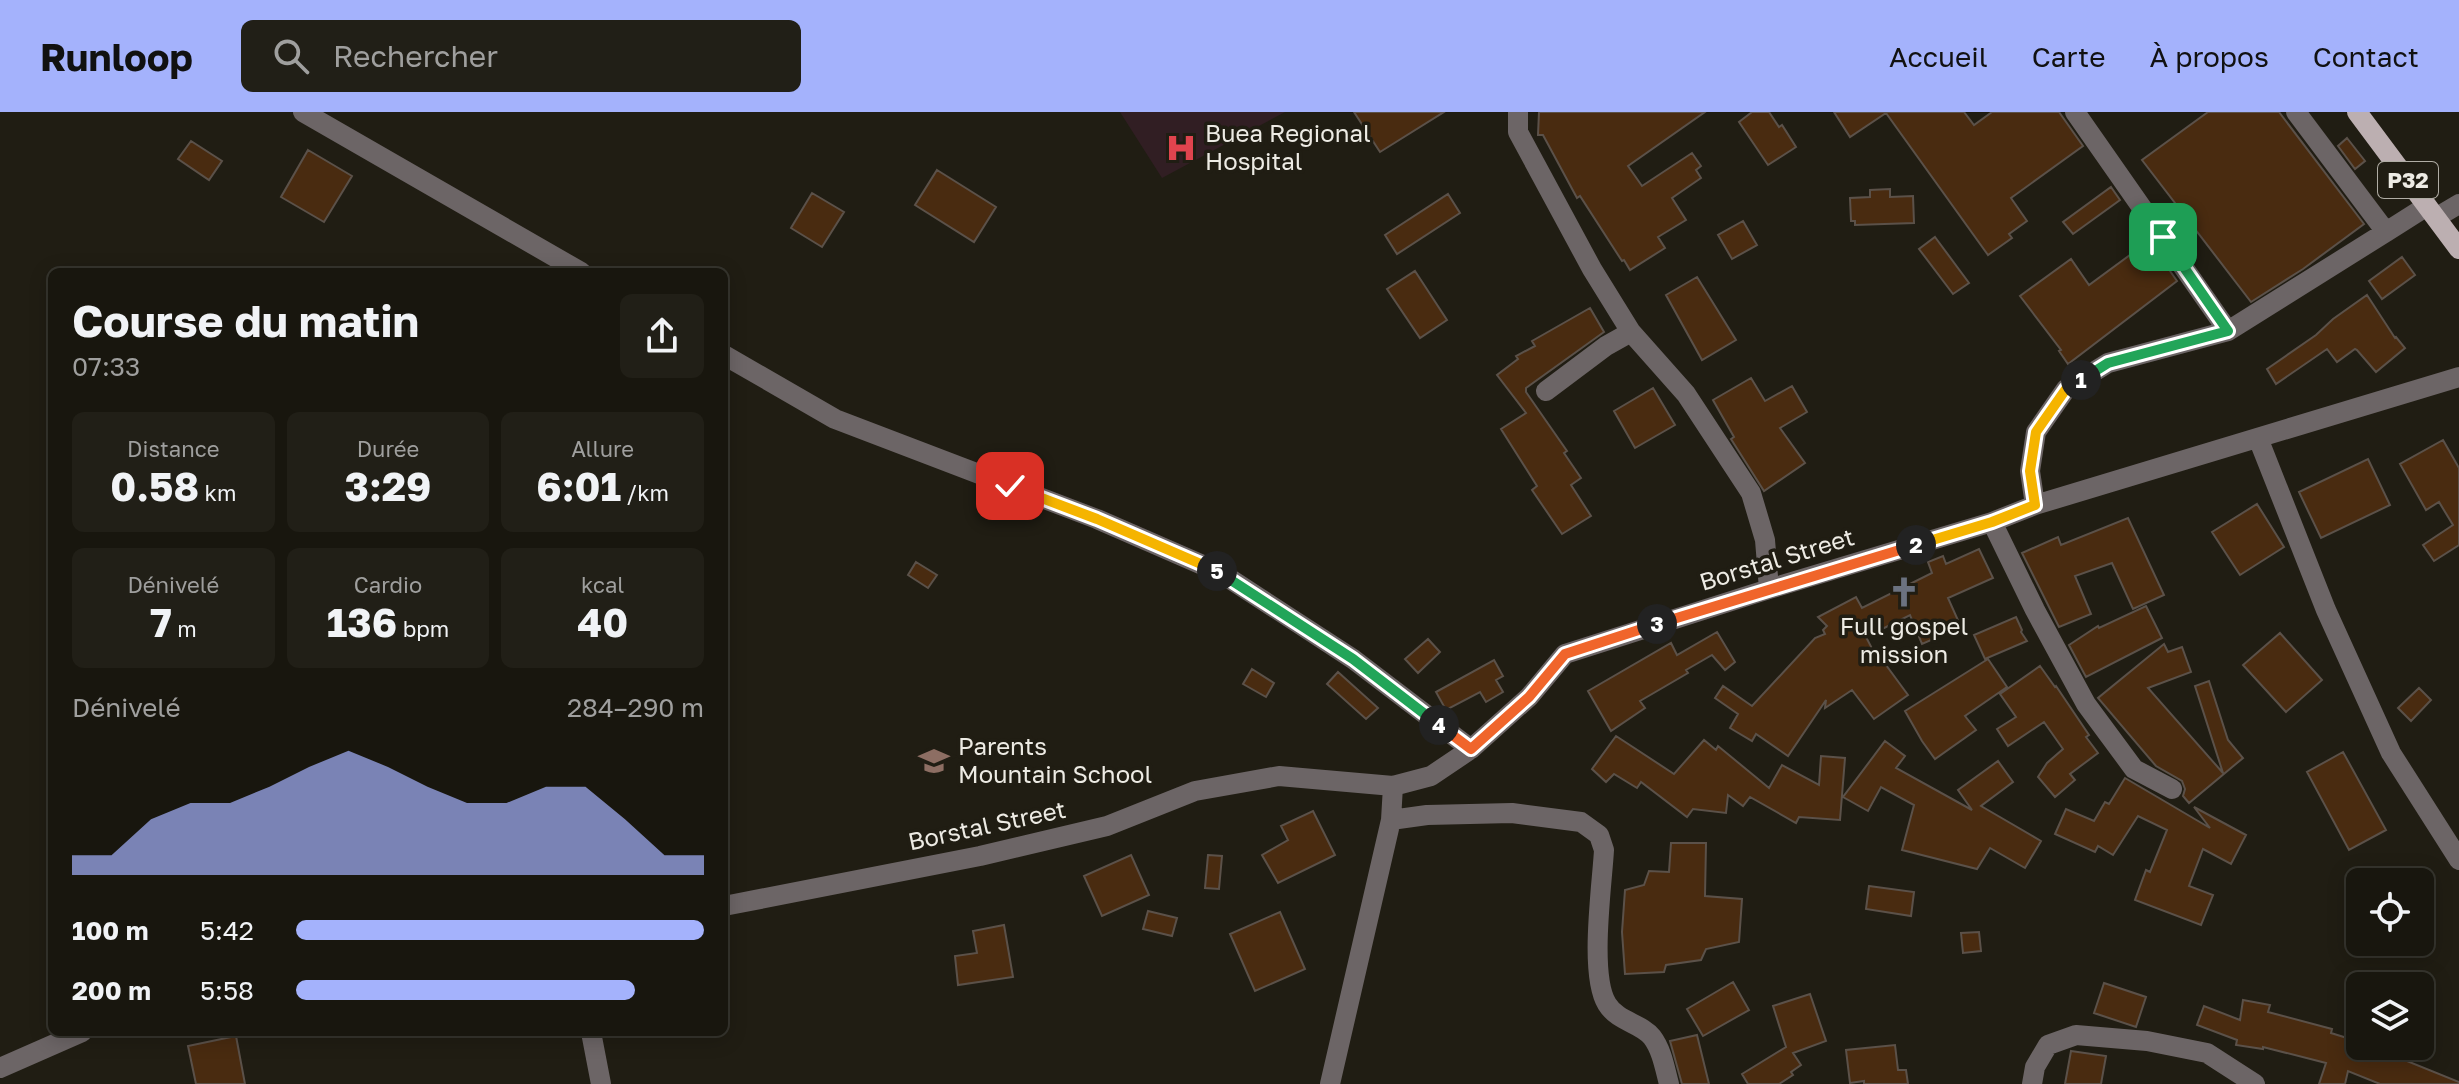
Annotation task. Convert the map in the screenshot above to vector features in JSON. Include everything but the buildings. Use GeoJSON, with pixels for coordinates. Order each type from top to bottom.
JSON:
{"type":"FeatureCollection","features":[{"type":"Feature","properties":{"kind":"main road","name":"P32"},"geometry":{"type":"LineString","coordinates":[[2357,112],[2459,249]]}},
{"type":"Feature","properties":{"kind":"street"},"geometry":{"type":"LineString","coordinates":[[303,112],[574,268]]}},
{"type":"Feature","properties":{"kind":"street"},"geometry":{"type":"LineString","coordinates":[[1518,112],[1518,132],[1592,269],[1631,332],[1686,394],[1751,493],[1765,540],[1769,589]]}},
{"type":"Feature","properties":{"kind":"street"},"geometry":{"type":"LineString","coordinates":[[2075,112],[2228,331]]}},
{"type":"Feature","properties":{"kind":"street"},"geometry":{"type":"LineString","coordinates":[[2296,112],[2386,232]]}},
{"type":"Feature","properties":{"kind":"street"},"geometry":{"type":"LineString","coordinates":[[2035,505],[2030,471],[2036,432],[2066,389],[2108,363],[2228,331],[2386,232],[2459,204]]}},
{"type":"Feature","properties":{"kind":"street"},"geometry":{"type":"LineString","coordinates":[[1546,391],[1606,346],[1631,332]]}},
{"type":"Feature","properties":{"kind":"street"},"geometry":{"type":"LineString","coordinates":[[728,357],[835,419],[1097,519],[1221,573],[1353,659],[1471,749]]}},
{"type":"Feature","properties":{"kind":"street","name":"Borstal Street"},"geometry":{"type":"LineString","coordinates":[[728,905],[1008,850],[1107,826],[1195,791],[1279,776],[1393,786],[1431,776],[1471,749],[1529,697],[1565,654],[1992,522],[2035,505],[2459,377]]}},
{"type":"Feature","properties":{"kind":"street"},"geometry":{"type":"LineString","coordinates":[[2258,438],[2326,610],[2391,753],[2459,860]]}},
{"type":"Feature","properties":{"kind":"street"},"geometry":{"type":"LineString","coordinates":[[1992,522],[2086,704],[2134,769],[2172,789]]}},
{"type":"Feature","properties":{"kind":"street"},"geometry":{"type":"LineString","coordinates":[[1330,1084],[1391,820],[1393,786]]}},
{"type":"Feature","properties":{"kind":"street"},"geometry":{"type":"LineString","coordinates":[[1391,820],[1427,815],[1512,813],[1581,822],[1599,835],[1604,850],[1599,981],[1607,1004],[1621,1018],[1651,1036],[1662,1057],[1669,1084]]}},
{"type":"Feature","properties":{"kind":"street"},"geometry":{"type":"LineString","coordinates":[[2032,1084],[2035,1067],[2048,1045],[2076,1035],[2147,1041],[2207,1053],[2255,1084]]}},
{"type":"Feature","properties":{"kind":"street"},"geometry":{"type":"LineString","coordinates":[[0,1068],[73,1036]]}},
{"type":"Feature","properties":{"kind":"street"},"geometry":{"type":"LineString","coordinates":[[592,1036],[601,1084]]}},
{"type":"Feature","properties":{"kind":"shaded area","name":"Buea Regional Hospital"},"geometry":{"type":"Polygon","coordinates":[[[1120,112],[1285,112],[1162,178],[1120,112]]]}},
{"type":"Feature","properties":{"kind":"place","name":"Buea Regional Hospital"},"geometry":{"type":"Point","coordinates":[1181,148]}},
{"type":"Feature","properties":{"kind":"place","name":"Full gospel mission"},"geometry":{"type":"Point","coordinates":[1904,592]}},
{"type":"Feature","properties":{"kind":"place","name":"Parents Mountain School"},"geometry":{"type":"Point","coordinates":[934,761]}},
{"type":"Feature","properties":{"kind":"route"},"geometry":{"type":"LineString","coordinates":[[1010,486],[1097,519],[1221,573],[1353,659],[1471,749],[1529,697],[1565,654],[1992,522],[2035,505],[2030,471],[2036,432],[2066,389],[2108,363],[2228,331],[2163,237]]}}]}
